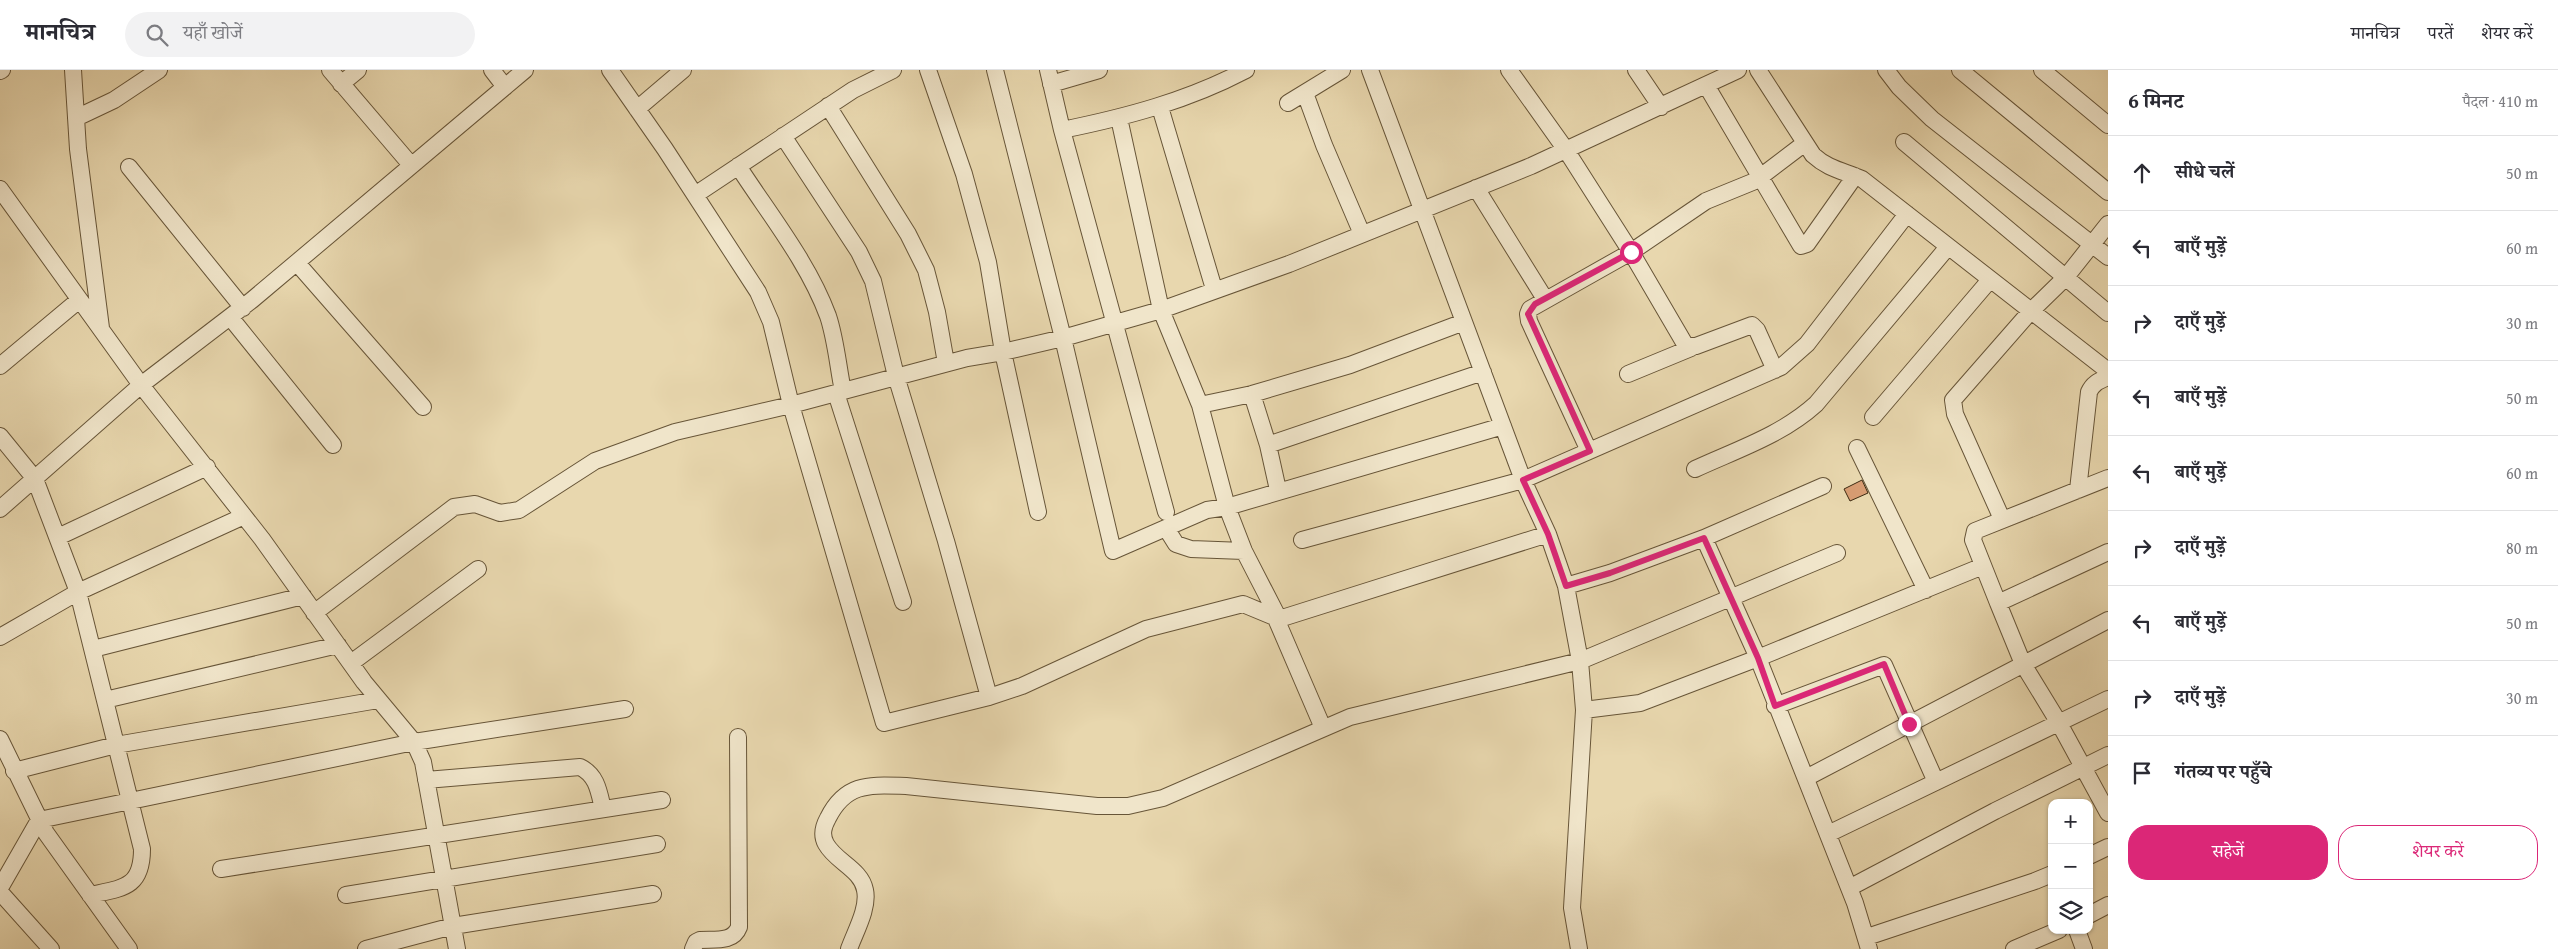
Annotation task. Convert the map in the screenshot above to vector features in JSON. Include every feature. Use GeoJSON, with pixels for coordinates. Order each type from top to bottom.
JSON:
{"type":"FeatureCollection","features":[{"type":"Feature","properties":{"kind":"street"},"geometry":{"type":"LineString","coordinates":[[72,70],[76,118],[102,331]]}},
{"type":"Feature","properties":{"kind":"street"},"geometry":{"type":"LineString","coordinates":[[76,118],[114,100],[159,70]]}},
{"type":"Feature","properties":{"kind":"street"},"geometry":{"type":"LineString","coordinates":[[330,70],[411,165]]}},
{"type":"Feature","properties":{"kind":"street"},"geometry":{"type":"LineString","coordinates":[[342,84],[358,70]]}},
{"type":"Feature","properties":{"kind":"street"},"geometry":{"type":"LineString","coordinates":[[492,70],[505,87]]}},
{"type":"Feature","properties":{"kind":"street"},"geometry":{"type":"LineString","coordinates":[[0,509],[141,386],[237,313],[525,70]]}},
{"type":"Feature","properties":{"kind":"street"},"geometry":{"type":"LineString","coordinates":[[610,70],[695,195],[761,299],[771,322],[790,405],[884,723],[989,697],[1022,686],[1146,629],[1243,604],[1279,619],[1548,534]]}},
{"type":"Feature","properties":{"kind":"street"},"geometry":{"type":"LineString","coordinates":[[637,109],[683,70]]}},
{"type":"Feature","properties":{"kind":"street"},"geometry":{"type":"LineString","coordinates":[[695,195],[828,106],[892,70]]}},
{"type":"Feature","properties":{"kind":"street"},"geometry":{"type":"LineString","coordinates":[[928,70],[964,174],[988,262],[1003,352],[1038,512]]}},
{"type":"Feature","properties":{"kind":"street"},"geometry":{"type":"LineString","coordinates":[[995,70],[1064,338],[1113,550],[1166,520],[1226,507],[1278,490],[1503,426]]}},
{"type":"Feature","properties":{"kind":"street"},"geometry":{"type":"LineString","coordinates":[[1099,70],[1050,77],[1062,130],[1166,520],[1176,544],[1191,549],[1244,552]]}},
{"type":"Feature","properties":{"kind":"street"},"geometry":{"type":"LineString","coordinates":[[1062,130],[1120,118],[1160,107],[1214,87],[1246,70]]}},
{"type":"Feature","properties":{"kind":"street"},"geometry":{"type":"LineString","coordinates":[[1288,103],[1342,70]]}},
{"type":"Feature","properties":{"kind":"street"},"geometry":{"type":"LineString","coordinates":[[1370,70],[1523,480],[1548,534],[1566,586],[1580,661],[1584,710],[1572,908],[1579,949]]}},
{"type":"Feature","properties":{"kind":"street"},"geometry":{"type":"LineString","coordinates":[[1509,70],[1566,150],[1631,252],[1684,342],[1691,348]]}},
{"type":"Feature","properties":{"kind":"street"},"geometry":{"type":"LineString","coordinates":[[1636,70],[1661,107]]}},
{"type":"Feature","properties":{"kind":"street"},"geometry":{"type":"LineString","coordinates":[[314,613],[454,507],[475,504],[500,513],[519,510],[595,461],[676,432],[790,405],[946,363],[1064,338],[1161,310],[1214,289],[1289,264],[1476,188],[1566,150],[1738,70]]}},
{"type":"Feature","properties":{"kind":"street"},"geometry":{"type":"LineString","coordinates":[[1758,70],[1805,143],[1822,164],[1833,170],[1855,176],[1907,214],[1947,248],[2108,372]]}},
{"type":"Feature","properties":{"kind":"street"},"geometry":{"type":"LineString","coordinates":[[1886,70],[1932,119],[2108,257]]}},
{"type":"Feature","properties":{"kind":"street"},"geometry":{"type":"LineString","coordinates":[[1960,70],[2108,192]]}},
{"type":"Feature","properties":{"kind":"street"},"geometry":{"type":"LineString","coordinates":[[2042,70],[2108,126]]}},
{"type":"Feature","properties":{"kind":"street"},"geometry":{"type":"LineString","coordinates":[[1706,85],[1798,244],[1804,246],[1855,176]]}},
{"type":"Feature","properties":{"kind":"street"},"geometry":{"type":"LineString","coordinates":[[1305,93],[1324,145],[1362,234]]}},
{"type":"Feature","properties":{"kind":"street"},"geometry":{"type":"LineString","coordinates":[[828,106],[908,234],[926,270],[937,312],[946,363]]}},
{"type":"Feature","properties":{"kind":"street"},"geometry":{"type":"LineString","coordinates":[[1160,107],[1214,289]]}},
{"type":"Feature","properties":{"kind":"street"},"geometry":{"type":"LineString","coordinates":[[1120,118],[1161,310],[1200,405],[1226,507],[1244,552],[1279,619],[1278,621],[1323,728]]}},
{"type":"Feature","properties":{"kind":"street"},"geometry":{"type":"LineString","coordinates":[[783,136],[862,259],[877,297],[896,376],[946,541],[989,697]]}},
{"type":"Feature","properties":{"kind":"street"},"geometry":{"type":"LineString","coordinates":[[1904,142],[2108,313]]}},
{"type":"Feature","properties":{"kind":"street"},"geometry":{"type":"LineString","coordinates":[[1590,451],[1530,321],[1530,309],[1631,252],[1706,201],[1760,177],[1805,143]]}},
{"type":"Feature","properties":{"kind":"street"},"geometry":{"type":"LineString","coordinates":[[738,166],[802,265],[818,293],[828,318],[840,392],[904,602]]}},
{"type":"Feature","properties":{"kind":"street"},"geometry":{"type":"LineString","coordinates":[[129,167],[333,445]]}},
{"type":"Feature","properties":{"kind":"street"},"geometry":{"type":"LineString","coordinates":[[1476,188],[1545,299]]}},
{"type":"Feature","properties":{"kind":"street"},"geometry":{"type":"LineString","coordinates":[[2,198],[141,386],[244,516],[378,700],[414,742],[422,756],[457,949]]}},
{"type":"Feature","properties":{"kind":"street"},"geometry":{"type":"LineString","coordinates":[[1302,540],[1523,480],[1775,370],[1794,357],[1807,344],[1907,214]]}},
{"type":"Feature","properties":{"kind":"street"},"geometry":{"type":"LineString","coordinates":[[2002,519],[1955,414],[1953,400],[2030,312],[2066,277],[2108,224]]}},
{"type":"Feature","properties":{"kind":"street"},"geometry":{"type":"LineString","coordinates":[[1695,468],[1778,431],[1799,418],[1816,404],[1947,248]]}},
{"type":"Feature","properties":{"kind":"street"},"geometry":{"type":"LineString","coordinates":[[297,263],[423,407]]}},
{"type":"Feature","properties":{"kind":"street"},"geometry":{"type":"LineString","coordinates":[[1873,417],[1989,281]]}},
{"type":"Feature","properties":{"kind":"street"},"geometry":{"type":"LineString","coordinates":[[0,366],[79,300]]}},
{"type":"Feature","properties":{"kind":"street"},"geometry":{"type":"LineString","coordinates":[[1200,405],[1252,394],[1350,365],[1464,322]]}},
{"type":"Feature","properties":{"kind":"street"},"geometry":{"type":"LineString","coordinates":[[1628,374],[1752,325],[1757,330],[1775,370]]}},
{"type":"Feature","properties":{"kind":"street"},"geometry":{"type":"LineString","coordinates":[[1268,445],[1483,372]]}},
{"type":"Feature","properties":{"kind":"street"},"geometry":{"type":"LineString","coordinates":[[2078,490],[2089,392],[2097,381],[2108,378]]}},
{"type":"Feature","properties":{"kind":"street"},"geometry":{"type":"LineString","coordinates":[[1252,394],[1268,445],[1278,490]]}},
{"type":"Feature","properties":{"kind":"street"},"geometry":{"type":"LineString","coordinates":[[0,436],[35,479],[78,592],[142,848],[142,866],[136,878],[126,887],[90,895]]}},
{"type":"Feature","properties":{"kind":"street"},"geometry":{"type":"LineString","coordinates":[[1857,448],[1926,590]]}},
{"type":"Feature","properties":{"kind":"street"},"geometry":{"type":"LineString","coordinates":[[58,537],[206,467]]}},
{"type":"Feature","properties":{"kind":"street"},"geometry":{"type":"LineString","coordinates":[[2108,478],[1980,528],[1973,536],[1983,566],[2023,664],[2059,723],[2108,813]]}},
{"type":"Feature","properties":{"kind":"street"},"geometry":{"type":"LineString","coordinates":[[1566,586],[1610,573],[1704,538],[1823,486]]}},
{"type":"Feature","properties":{"kind":"street"},"geometry":{"type":"LineString","coordinates":[[0,637],[78,592],[244,516]]}},
{"type":"Feature","properties":{"kind":"street"},"geometry":{"type":"LineString","coordinates":[[1704,538],[1720,569],[1730,597],[1758,658],[1775,706],[1806,778],[1849,888],[1868,943],[2048,877]]}},
{"type":"Feature","properties":{"kind":"street"},"geometry":{"type":"LineString","coordinates":[[1998,603],[2108,552]]}},
{"type":"Feature","properties":{"kind":"street"},"geometry":{"type":"LineString","coordinates":[[849,949],[865,907],[866,892],[862,881],[827,845],[823,833],[824,824],[835,804],[858,787],[874,785],[906,786],[1097,806],[1128,806],[1164,798],[1350,717],[1580,661],[1837,553]]}},
{"type":"Feature","properties":{"kind":"street"},"geometry":{"type":"LineString","coordinates":[[1584,710],[1640,703],[1758,658],[1983,566]]}},
{"type":"Feature","properties":{"kind":"street"},"geometry":{"type":"LineString","coordinates":[[351,663],[478,569]]}},
{"type":"Feature","properties":{"kind":"street"},"geometry":{"type":"LineString","coordinates":[[92,649],[303,596]]}},
{"type":"Feature","properties":{"kind":"street"},"geometry":{"type":"LineString","coordinates":[[1806,778],[2108,620]]}},
{"type":"Feature","properties":{"kind":"street"},"geometry":{"type":"LineString","coordinates":[[105,700],[338,645]]}},
{"type":"Feature","properties":{"kind":"street"},"geometry":{"type":"LineString","coordinates":[[1775,706],[1884,664],[1936,782]]}},
{"type":"Feature","properties":{"kind":"street"},"geometry":{"type":"LineString","coordinates":[[14,771],[116,746],[378,700]]}},
{"type":"Feature","properties":{"kind":"street"},"geometry":{"type":"LineString","coordinates":[[1828,834],[2108,700]]}},
{"type":"Feature","properties":{"kind":"street"},"geometry":{"type":"LineString","coordinates":[[51,949],[0,890],[39,820],[414,742],[625,708]]}},
{"type":"Feature","properties":{"kind":"street"},"geometry":{"type":"LineString","coordinates":[[693,949],[696,942],[700,940],[730,939],[736,935],[739,927],[741,914],[738,737]]}},
{"type":"Feature","properties":{"kind":"street"},"geometry":{"type":"LineString","coordinates":[[0,739],[39,820],[90,895],[130,949]]}},
{"type":"Feature","properties":{"kind":"street"},"geometry":{"type":"LineString","coordinates":[[1849,888],[2108,755]]}},
{"type":"Feature","properties":{"kind":"street"},"geometry":{"type":"LineString","coordinates":[[426,780],[580,767],[594,777],[604,808]]}},
{"type":"Feature","properties":{"kind":"street"},"geometry":{"type":"LineString","coordinates":[[220,868],[662,800]]}},
{"type":"Feature","properties":{"kind":"street"},"geometry":{"type":"LineString","coordinates":[[346,895],[658,844]]}},
{"type":"Feature","properties":{"kind":"street"},"geometry":{"type":"LineString","coordinates":[[2093,854],[2108,847]]}},
{"type":"Feature","properties":{"kind":"street"},"geometry":{"type":"LineString","coordinates":[[366,949],[453,926],[653,894]]}},
{"type":"Feature","properties":{"kind":"street"},"geometry":{"type":"LineString","coordinates":[[2093,913],[2108,905]]}},
{"type":"Feature","properties":{"kind":"street"},"geometry":{"type":"LineString","coordinates":[[2014,949],[2050,934]]}},
{"type":"Feature","properties":{"kind":"street"},"geometry":{"type":"LineString","coordinates":[[2078,934],[2084,949]]}},
{"type":"Feature","properties":{"kind":"building"},"geometry":{"type":"Polygon","coordinates":[[[1862,480],[1868,493],[1850,501],[1844,489],[1862,480]]]}},
{"type":"Feature","properties":{"kind":"route"},"geometry":{"type":"LineString","coordinates":[[1631,252],[1535,304],[1528,314],[1590,451],[1523,480],[1548,534],[1566,586],[1610,573],[1704,538],[1720,569],[1730,597],[1758,658],[1775,706],[1884,664],[1909,724]]}}]}
